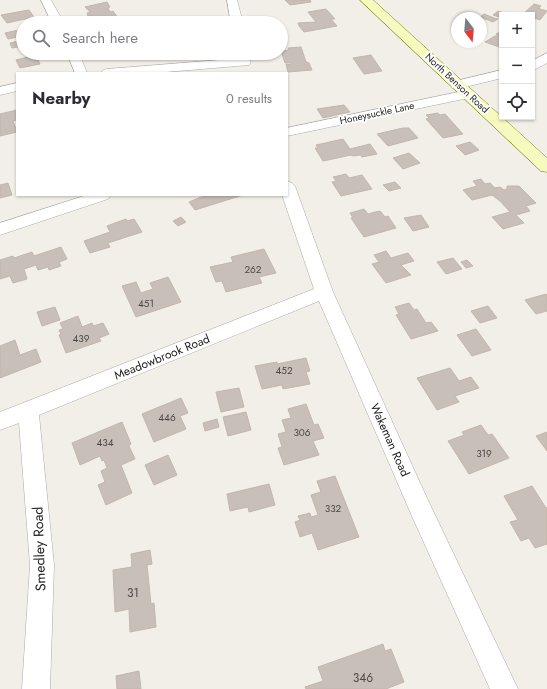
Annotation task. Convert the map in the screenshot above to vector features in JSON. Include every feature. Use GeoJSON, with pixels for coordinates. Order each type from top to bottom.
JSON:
{"type":"FeatureCollection","features":[{"type":"Feature","properties":{"kind":"main road","name":"North Benson Road"},"geometry":{"type":"LineString","coordinates":[[366,0],[547,167]]}},
{"type":"Feature","properties":{"kind":"street"},"geometry":{"type":"LineString","coordinates":[[46,0],[54,16]]}},
{"type":"Feature","properties":{"kind":"street"},"geometry":{"type":"LineString","coordinates":[[232,0],[235,16]]}},
{"type":"Feature","properties":{"kind":"street"},"geometry":{"type":"LineString","coordinates":[[535,65],[547,57]]}},
{"type":"Feature","properties":{"kind":"street"},"geometry":{"type":"LineString","coordinates":[[76,60],[81,72]]}},
{"type":"Feature","properties":{"kind":"street"},"geometry":{"type":"LineString","coordinates":[[121,72],[246,63]]}},
{"type":"Feature","properties":{"kind":"street","name":"Honeysuckle Lane"},"geometry":{"type":"LineString","coordinates":[[288,132],[463,89],[499,75]]}},
{"type":"Feature","properties":{"kind":"street"},"geometry":{"type":"LineString","coordinates":[[0,91],[16,87]]}},
{"type":"Feature","properties":{"kind":"street","name":"Wakeman Road"},"geometry":{"type":"LineString","coordinates":[[288,189],[324,292],[419,506],[504,689]]}},
{"type":"Feature","properties":{"kind":"street"},"geometry":{"type":"LineString","coordinates":[[0,229],[99,196]]}},
{"type":"Feature","properties":{"kind":"street","name":"Meadowbrook Road"},"geometry":{"type":"LineString","coordinates":[[0,421],[324,292]]}},
{"type":"Feature","properties":{"kind":"street","name":"Smedley Road"},"geometry":{"type":"LineString","coordinates":[[28,410],[42,565],[36,689]]}},
{"type":"Feature","properties":{"kind":"building"},"geometry":{"type":"Polygon","coordinates":[[[285,0],[310,0],[311,2],[290,5],[285,0]]]}},
{"type":"Feature","properties":{"kind":"building"},"geometry":{"type":"Polygon","coordinates":[[[107,2],[110,7],[108,8],[110,12],[113,11],[117,16],[88,16],[87,13],[90,12],[85,7],[107,2]]]}},
{"type":"Feature","properties":{"kind":"building"},"geometry":{"type":"Polygon","coordinates":[[[534,4],[541,6],[539,8],[540,9],[547,11],[540,20],[535,18],[535,12],[525,12],[534,4]]]}},
{"type":"Feature","properties":{"kind":"building"},"geometry":{"type":"Polygon","coordinates":[[[326,9],[335,19],[331,19],[337,26],[304,32],[299,26],[298,23],[316,22],[308,12],[326,9]]]}},
{"type":"Feature","properties":{"kind":"building"},"geometry":{"type":"Polygon","coordinates":[[[29,10],[33,16],[16,16],[16,21],[7,23],[1,15],[29,10]]]}},
{"type":"Feature","properties":{"kind":"building"},"geometry":{"type":"Polygon","coordinates":[[[498,11],[501,12],[499,12],[499,17],[493,15],[498,11]]]}},
{"type":"Feature","properties":{"kind":"building"},"geometry":{"type":"Polygon","coordinates":[[[487,15],[498,19],[493,22],[487,20],[487,15]]]}},
{"type":"Feature","properties":{"kind":"building"},"geometry":{"type":"Polygon","coordinates":[[[16,31],[16,37],[8,39],[5,33],[16,31]]]}},
{"type":"Feature","properties":{"kind":"building"},"geometry":{"type":"Polygon","coordinates":[[[495,36],[499,36],[499,47],[487,43],[487,41],[495,36]]]}},
{"type":"Feature","properties":{"kind":"building"},"geometry":{"type":"Polygon","coordinates":[[[16,42],[16,47],[12,48],[10,43],[16,42]]]}},
{"type":"Feature","properties":{"kind":"building"},"geometry":{"type":"Polygon","coordinates":[[[301,47],[306,62],[309,63],[312,70],[288,72],[286,64],[291,64],[291,62],[285,63],[284,60],[288,60],[288,48],[301,47]]]}},
{"type":"Feature","properties":{"kind":"building"},"geometry":{"type":"Polygon","coordinates":[[[371,55],[382,71],[364,74],[353,58],[371,55]]]}},
{"type":"Feature","properties":{"kind":"building"},"geometry":{"type":"Polygon","coordinates":[[[16,60],[38,60],[40,64],[20,68],[16,60]]]}},
{"type":"Feature","properties":{"kind":"building"},"geometry":{"type":"Polygon","coordinates":[[[344,105],[350,112],[323,118],[317,109],[344,105]]]}},
{"type":"Feature","properties":{"kind":"building"},"geometry":{"type":"Polygon","coordinates":[[[16,110],[16,120],[13,121],[16,132],[0,136],[0,114],[16,110]]]}},
{"type":"Feature","properties":{"kind":"building"},"geometry":{"type":"Polygon","coordinates":[[[438,113],[440,115],[445,114],[463,134],[443,138],[426,119],[429,118],[426,115],[438,113]]]}},
{"type":"Feature","properties":{"kind":"building"},"geometry":{"type":"Polygon","coordinates":[[[409,128],[418,138],[388,146],[377,134],[409,128]]]}},
{"type":"Feature","properties":{"kind":"building"},"geometry":{"type":"Polygon","coordinates":[[[343,139],[350,149],[370,144],[377,154],[362,157],[360,155],[351,155],[323,161],[315,148],[318,148],[316,145],[343,139]]]}},
{"type":"Feature","properties":{"kind":"building"},"geometry":{"type":"Polygon","coordinates":[[[470,142],[479,150],[465,155],[456,146],[470,142]]]}},
{"type":"Feature","properties":{"kind":"building"},"geometry":{"type":"Polygon","coordinates":[[[409,153],[420,163],[403,169],[393,158],[409,153]]]}},
{"type":"Feature","properties":{"kind":"building"},"geometry":{"type":"Polygon","coordinates":[[[346,174],[349,178],[362,175],[372,189],[341,196],[332,182],[336,181],[333,177],[346,174]]]}},
{"type":"Feature","properties":{"kind":"building"},"geometry":{"type":"Polygon","coordinates":[[[481,179],[485,184],[490,183],[495,188],[500,187],[504,190],[507,189],[507,186],[519,186],[536,203],[526,206],[530,211],[516,215],[524,223],[503,229],[492,217],[510,212],[500,201],[492,195],[472,200],[463,190],[477,186],[473,181],[481,179]]]}},
{"type":"Feature","properties":{"kind":"building"},"geometry":{"type":"Polygon","coordinates":[[[395,182],[401,188],[389,191],[383,185],[395,182]]]}},
{"type":"Feature","properties":{"kind":"building"},"geometry":{"type":"Polygon","coordinates":[[[8,183],[12,195],[0,198],[0,185],[8,183]]]}},
{"type":"Feature","properties":{"kind":"building"},"geometry":{"type":"Polygon","coordinates":[[[204,196],[240,196],[195,210],[189,202],[204,196]]]}},
{"type":"Feature","properties":{"kind":"building"},"geometry":{"type":"Polygon","coordinates":[[[364,209],[368,214],[379,211],[385,217],[388,216],[396,228],[364,237],[351,218],[353,218],[350,213],[364,209]]]}},
{"type":"Feature","properties":{"kind":"building"},"geometry":{"type":"Polygon","coordinates":[[[421,215],[429,227],[413,231],[404,218],[421,215]]]}},
{"type":"Feature","properties":{"kind":"building"},"geometry":{"type":"Polygon","coordinates":[[[181,217],[186,222],[178,226],[173,221],[181,217]]]}},
{"type":"Feature","properties":{"kind":"building"},"geometry":{"type":"Polygon","coordinates":[[[126,219],[127,221],[134,219],[142,232],[108,243],[110,247],[90,253],[84,241],[110,232],[107,226],[126,219]]]}},
{"type":"Feature","properties":{"kind":"building"},"geometry":{"type":"Polygon","coordinates":[[[61,247],[67,259],[59,262],[61,266],[49,270],[48,267],[38,270],[36,265],[24,269],[27,279],[13,283],[10,276],[0,279],[0,260],[13,256],[14,258],[32,252],[34,256],[61,247]]]}},
{"type":"Feature","properties":{"kind":"building"},"geometry":{"type":"Polygon","coordinates":[[[264,249],[276,273],[259,277],[262,283],[226,292],[222,281],[216,282],[210,267],[233,262],[231,257],[264,249]]]}},
{"type":"Feature","properties":{"kind":"building"},"geometry":{"type":"Polygon","coordinates":[[[386,251],[391,258],[408,253],[414,261],[401,265],[411,275],[386,283],[372,264],[379,262],[374,255],[386,251]]]}},
{"type":"Feature","properties":{"kind":"building"},"geometry":{"type":"Polygon","coordinates":[[[453,258],[462,269],[446,274],[437,262],[453,258]]]}},
{"type":"Feature","properties":{"kind":"building"},"geometry":{"type":"Polygon","coordinates":[[[467,260],[473,266],[466,268],[461,262],[467,260]]]}},
{"type":"Feature","properties":{"kind":"building"},"geometry":{"type":"Polygon","coordinates":[[[168,277],[181,302],[136,317],[122,286],[136,282],[141,293],[153,289],[150,283],[168,277]]]}},
{"type":"Feature","properties":{"kind":"building"},"geometry":{"type":"Polygon","coordinates":[[[546,294],[547,311],[536,314],[525,300],[546,294]]]}},
{"type":"Feature","properties":{"kind":"building"},"geometry":{"type":"Polygon","coordinates":[[[409,303],[414,310],[417,309],[426,323],[431,322],[438,331],[411,339],[396,315],[399,314],[395,307],[409,303]]]}},
{"type":"Feature","properties":{"kind":"building"},"geometry":{"type":"Polygon","coordinates":[[[488,306],[497,318],[480,323],[471,311],[488,306]]]}},
{"type":"Feature","properties":{"kind":"building"},"geometry":{"type":"Polygon","coordinates":[[[55,307],[60,320],[42,326],[37,312],[55,307]]]}},
{"type":"Feature","properties":{"kind":"building"},"geometry":{"type":"Polygon","coordinates":[[[78,316],[82,327],[92,323],[93,326],[103,323],[109,334],[99,338],[101,341],[66,353],[59,335],[61,334],[59,330],[63,329],[60,323],[78,316]]]}},
{"type":"Feature","properties":{"kind":"building"},"geometry":{"type":"Polygon","coordinates":[[[476,329],[491,350],[472,356],[457,335],[476,329]]]}},
{"type":"Feature","properties":{"kind":"building"},"geometry":{"type":"Polygon","coordinates":[[[15,340],[20,355],[36,349],[41,362],[0,378],[0,346],[15,340]]]}},
{"type":"Feature","properties":{"kind":"building"},"geometry":{"type":"Polygon","coordinates":[[[306,358],[310,371],[306,372],[310,384],[283,389],[282,385],[262,389],[255,366],[277,362],[277,364],[306,358]]]}},
{"type":"Feature","properties":{"kind":"building"},"geometry":{"type":"Polygon","coordinates":[[[450,368],[459,381],[471,377],[479,388],[455,396],[459,402],[437,410],[417,378],[450,368]]]}},
{"type":"Feature","properties":{"kind":"building"},"geometry":{"type":"Polygon","coordinates":[[[239,388],[244,407],[221,412],[216,392],[239,388]]]}},
{"type":"Feature","properties":{"kind":"building"},"geometry":{"type":"Polygon","coordinates":[[[181,398],[188,413],[180,416],[186,429],[154,442],[142,414],[181,398]]]}},
{"type":"Feature","properties":{"kind":"building"},"geometry":{"type":"Polygon","coordinates":[[[306,404],[314,425],[318,424],[324,438],[313,441],[319,455],[284,465],[278,448],[282,447],[278,434],[286,432],[282,420],[291,418],[288,409],[306,404]]]}},
{"type":"Feature","properties":{"kind":"building"},"geometry":{"type":"Polygon","coordinates":[[[246,412],[251,430],[228,436],[223,417],[246,412]]]}},
{"type":"Feature","properties":{"kind":"building"},"geometry":{"type":"Polygon","coordinates":[[[217,419],[219,427],[205,431],[203,423],[217,419]]]}},
{"type":"Feature","properties":{"kind":"building"},"geometry":{"type":"Polygon","coordinates":[[[122,422],[131,444],[129,446],[135,459],[121,465],[132,493],[106,505],[98,485],[105,482],[101,471],[107,468],[104,460],[102,461],[100,456],[80,465],[72,443],[122,422]]]}},
{"type":"Feature","properties":{"kind":"building"},"geometry":{"type":"Polygon","coordinates":[[[481,425],[488,435],[492,434],[509,458],[469,474],[448,441],[464,435],[462,432],[481,425]]]}},
{"type":"Feature","properties":{"kind":"building"},"geometry":{"type":"Polygon","coordinates":[[[547,432],[547,451],[536,436],[547,432]]]}},
{"type":"Feature","properties":{"kind":"building"},"geometry":{"type":"Polygon","coordinates":[[[168,455],[177,475],[154,485],[145,465],[168,455]]]}},
{"type":"Feature","properties":{"kind":"building"},"geometry":{"type":"Polygon","coordinates":[[[335,476],[359,537],[318,550],[312,533],[300,537],[295,522],[300,520],[298,516],[310,513],[311,517],[318,515],[311,495],[321,492],[317,481],[335,476]]]}},
{"type":"Feature","properties":{"kind":"building"},"geometry":{"type":"Polygon","coordinates":[[[269,484],[275,505],[249,512],[248,507],[230,511],[227,494],[269,484]]]}},
{"type":"Feature","properties":{"kind":"building"},"geometry":{"type":"Polygon","coordinates":[[[532,486],[546,508],[547,507],[547,544],[535,548],[529,538],[521,541],[510,522],[518,520],[504,496],[532,486]]]}},
{"type":"Feature","properties":{"kind":"building"},"geometry":{"type":"Polygon","coordinates":[[[150,550],[152,564],[147,565],[151,604],[154,603],[156,627],[130,632],[129,609],[115,612],[113,570],[132,567],[131,554],[150,550]]]}},
{"type":"Feature","properties":{"kind":"building"},"geometry":{"type":"Polygon","coordinates":[[[383,644],[385,651],[391,649],[404,682],[386,689],[306,689],[305,687],[323,681],[318,667],[383,644]]]}},
{"type":"Feature","properties":{"kind":"building"},"geometry":{"type":"Polygon","coordinates":[[[139,671],[141,689],[117,689],[116,676],[139,671]]]}}]}
